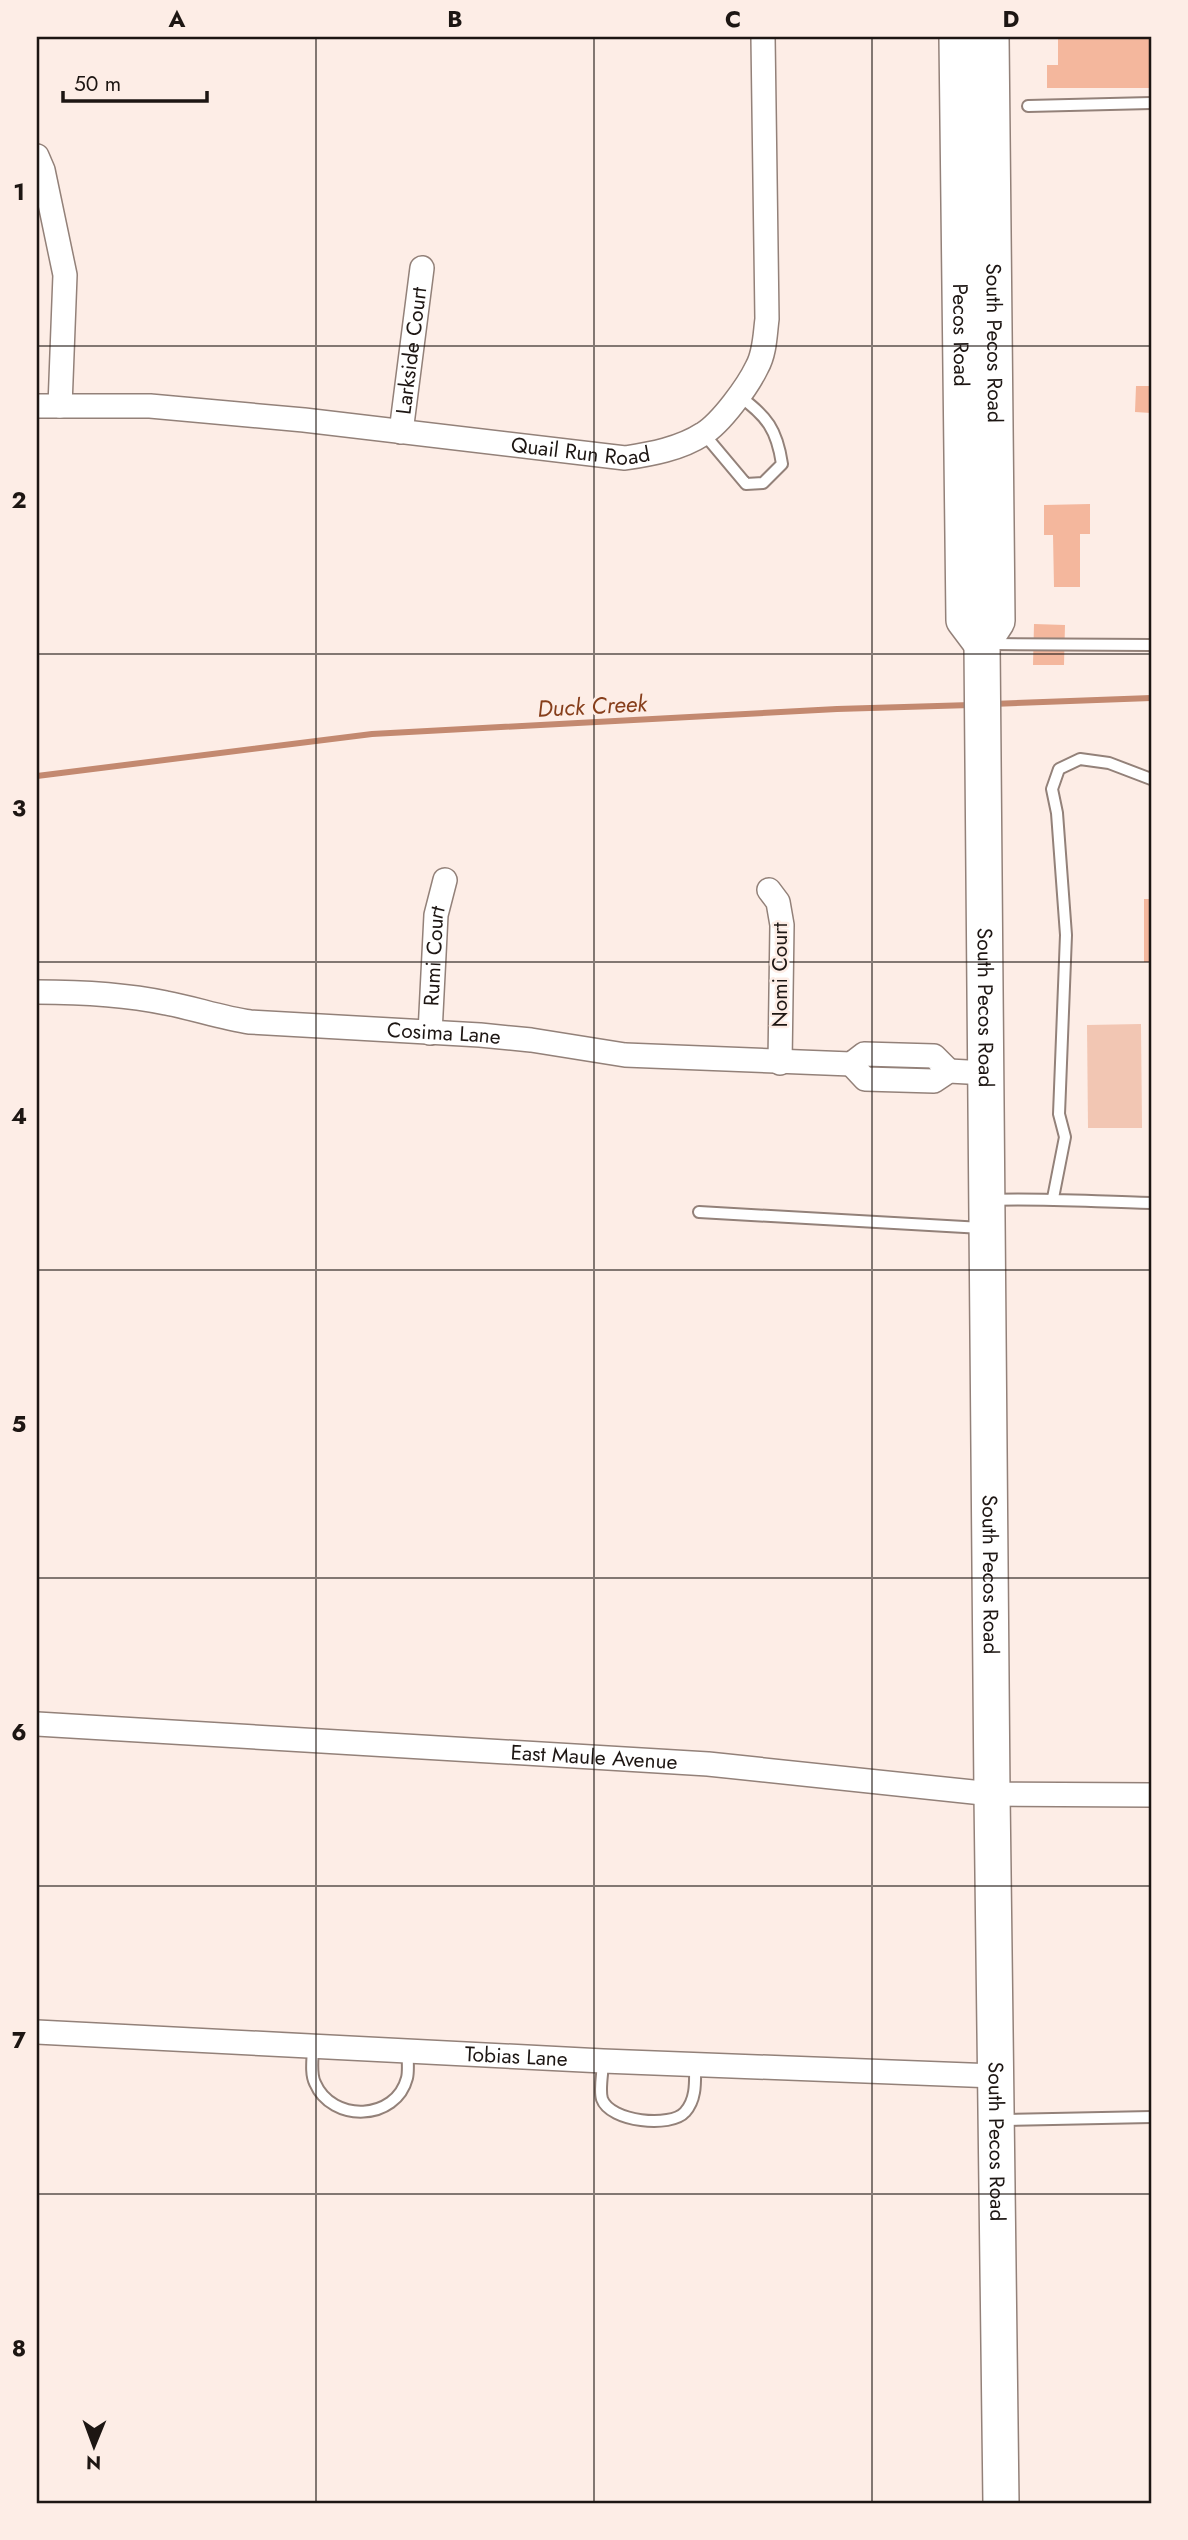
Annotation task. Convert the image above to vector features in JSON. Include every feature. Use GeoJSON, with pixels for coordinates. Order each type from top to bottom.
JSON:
{"type":"FeatureCollection","features":[{"type":"Feature","properties":{"kind":"main road","name":"Pecos Road"},"geometry":{"type":"LineString","coordinates":[[957,37],[964,620],[978,648]]}},
{"type":"Feature","properties":{"kind":"main road","name":"South Pecos Road"},"geometry":{"type":"LineString","coordinates":[[991,37],[997,621],[978,648],[982,735],[988,1214],[1001,2503]]}},
{"type":"Feature","properties":{"kind":"street","name":"Quail Run Road"},"geometry":{"type":"LineString","coordinates":[[48,406],[150,406],[304,420],[625,458],[674,448],[704,434],[738,395],[758,366],[767,319],[763,37]]}},
{"type":"Feature","properties":{"kind":"street"},"geometry":{"type":"LineString","coordinates":[[37,156],[43,170],[65,275],[48,406]]}},
{"type":"Feature","properties":{"kind":"street","name":"Larkside Court"},"geometry":{"type":"LineString","coordinates":[[401,432],[422,268]]}},
{"type":"Feature","properties":{"kind":"street","name":"Rumi Court"},"geometry":{"type":"LineString","coordinates":[[430,1033],[436,915],[445,880]]}},
{"type":"Feature","properties":{"kind":"street","name":"Nomi Court"},"geometry":{"type":"LineString","coordinates":[[769,890],[778,902],[782,925],[780,1063]]}},
{"type":"Feature","properties":{"kind":"street","name":"Cosima Lane"},"geometry":{"type":"LineString","coordinates":[[37,992],[118,995],[163,1002],[250,1023],[531,1040],[625,1055],[851,1065],[864,1054],[934,1056],[949,1071]]}},
{"type":"Feature","properties":{"kind":"street","name":"Cosima Lane"},"geometry":{"type":"LineString","coordinates":[[851,1065],[865,1079],[934,1081],[949,1071],[986,1073]]}},
{"type":"Feature","properties":{"kind":"street","name":"East Maule Avenue"},"geometry":{"type":"LineString","coordinates":[[37,1724],[708,1764],[992,1794],[1151,1795]]}},
{"type":"Feature","properties":{"kind":"street","name":"Tobias Lane"},"geometry":{"type":"LineString","coordinates":[[37,2032],[603,2061],[995,2076]]}},
{"type":"Feature","properties":{"kind":"lane"},"geometry":{"type":"LineString","coordinates":[[1028,106],[1151,103]]}},
{"type":"Feature","properties":{"kind":"lane"},"geometry":{"type":"LineString","coordinates":[[704,434],[746,484],[762,483],[782,464],[779,440],[757,409],[738,395]]}},
{"type":"Feature","properties":{"kind":"lane"},"geometry":{"type":"LineString","coordinates":[[978,648],[1151,645]]}},
{"type":"Feature","properties":{"kind":"lane"},"geometry":{"type":"LineString","coordinates":[[1053,1198],[1065,1137],[1059,1114],[1066,934],[1057,813],[1052,789],[1059,769],[1080,759],[1109,763],[1151,779]]}},
{"type":"Feature","properties":{"kind":"lane"},"geometry":{"type":"LineString","coordinates":[[892,1055],[892,1080]]}},
{"type":"Feature","properties":{"kind":"lane"},"geometry":{"type":"LineString","coordinates":[[699,1212],[988,1214],[1053,1198],[1069,1202],[1151,1203]]}},
{"type":"Feature","properties":{"kind":"lane"},"geometry":{"type":"LineString","coordinates":[[313,2046],[314,2082],[323,2096],[347,2112],[382,2109],[396,2096],[407,2079],[408,2051]]}},
{"type":"Feature","properties":{"kind":"lane"},"geometry":{"type":"LineString","coordinates":[[603,2061],[602,2099],[610,2110],[629,2119],[671,2121],[685,2113],[693,2098],[695,2064]]}},
{"type":"Feature","properties":{"kind":"lane"},"geometry":{"type":"LineString","coordinates":[[996,2120],[1151,2117]]}},
{"type":"Feature","properties":{"kind":"shaded area"},"geometry":{"type":"Polygon","coordinates":[[[1141,1024],[1142,1128],[1088,1128],[1087,1025],[1141,1024]]]}},
{"type":"Feature","properties":{"kind":"building"},"geometry":{"type":"Polygon","coordinates":[[[1058,37],[1151,37],[1151,88],[1047,88],[1047,65],[1058,65],[1058,37]]]}},
{"type":"Feature","properties":{"kind":"building"},"geometry":{"type":"Polygon","coordinates":[[[1136,386],[1151,386],[1151,413],[1135,412],[1136,386]]]}},
{"type":"Feature","properties":{"kind":"building"},"geometry":{"type":"Polygon","coordinates":[[[1090,504],[1090,534],[1080,534],[1080,587],[1054,587],[1053,535],[1044,535],[1044,505],[1090,504]]]}},
{"type":"Feature","properties":{"kind":"building"},"geometry":{"type":"Polygon","coordinates":[[[1034,624],[1065,625],[1064,665],[1033,665],[1034,624]]]}},
{"type":"Feature","properties":{"kind":"building"},"geometry":{"type":"Polygon","coordinates":[[[1144,899],[1151,899],[1151,962],[1144,962],[1144,899]]]}},
{"type":"Feature","properties":{"kind":"waterway","name":"Duck Creek"},"geometry":{"type":"LineString","coordinates":[[992,704],[1151,698]]}},
{"type":"Feature","properties":{"kind":"waterway","name":"Duck Creek"},"geometry":{"type":"LineString","coordinates":[[37,776],[372,734],[837,709],[971,705]]}}]}
